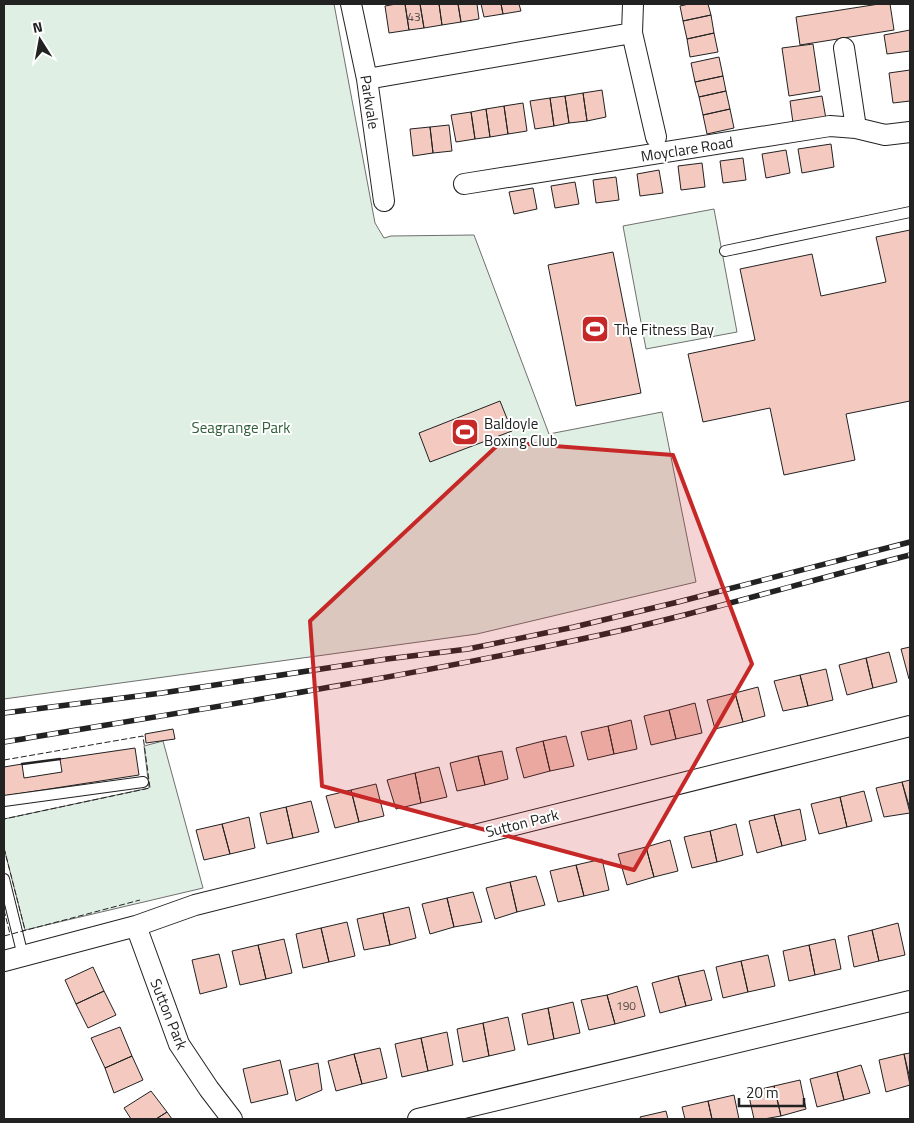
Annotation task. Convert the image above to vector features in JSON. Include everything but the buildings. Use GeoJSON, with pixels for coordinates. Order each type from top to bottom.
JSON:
{"type":"FeatureCollection","features":[{"type":"Feature","properties":{"kind":"street","name":"Parkvale"},"geometry":{"type":"LineString","coordinates":[[351,4],[367,79],[384,201]]}},
{"type":"Feature","properties":{"kind":"street"},"geometry":{"type":"LineString","coordinates":[[633,4],[632,33],[656,137]]}},
{"type":"Feature","properties":{"kind":"street"},"geometry":{"type":"LineString","coordinates":[[367,79],[632,33]]}},
{"type":"Feature","properties":{"kind":"street"},"geometry":{"type":"LineString","coordinates":[[844,48],[856,128]]}},
{"type":"Feature","properties":{"kind":"street","name":"Moyclare Road"},"geometry":{"type":"LineString","coordinates":[[464,184],[830,126],[856,128],[885,135],[910,132]]}},
{"type":"Feature","properties":{"kind":"street","name":"Sutton Park"},"geometry":{"type":"LineString","coordinates":[[13,958],[136,926],[194,905],[910,726]]}},
{"type":"Feature","properties":{"kind":"street","name":"Sutton Park"},"geometry":{"type":"LineString","coordinates":[[136,926],[178,1044],[232,1119]]}},
{"type":"Feature","properties":{"kind":"street"},"geometry":{"type":"LineString","coordinates":[[418,1119],[910,1001]]}},
{"type":"Feature","properties":{"kind":"lane"},"geometry":{"type":"LineString","coordinates":[[725,251],[910,212]]}},
{"type":"Feature","properties":{"kind":"lane"},"geometry":{"type":"LineString","coordinates":[[4,801],[143,782]]}},
{"type":"Feature","properties":{"kind":"lane"},"geometry":{"type":"LineString","coordinates":[[4,879],[13,958]]}},
{"type":"Feature","properties":{"kind":"highlighted area"},"geometry":{"type":"Polygon","coordinates":[[[501,442],[673,455],[752,664],[634,870],[322,786],[310,621],[501,442]]]}},
{"type":"Feature","properties":{"kind":"green space","name":"Seagrange Park"},"geometry":{"type":"Polygon","coordinates":[[[4,4],[334,4],[375,223],[384,238],[391,236],[474,235],[549,434],[662,412],[696,582],[477,634],[4,699],[4,4]]]}},
{"type":"Feature","properties":{"kind":"green space"},"geometry":{"type":"Polygon","coordinates":[[[714,209],[737,332],[646,349],[623,226],[714,209]]]}},
{"type":"Feature","properties":{"kind":"green space"},"geometry":{"type":"Polygon","coordinates":[[[163,741],[203,888],[25,930],[4,848],[4,819],[149,788],[144,746],[163,741]]]}},
{"type":"Feature","properties":{"kind":"railway"},"geometry":{"type":"LineString","coordinates":[[4,713],[162,693],[387,659],[468,649],[574,627],[678,602],[910,542]]}},
{"type":"Feature","properties":{"kind":"railway"},"geometry":{"type":"LineString","coordinates":[[4,742],[506,655],[619,631],[910,555]]}},
{"type":"Feature","properties":{"kind":"fence"},"geometry":{"type":"LineString","coordinates":[[4,760],[143,736],[150,788],[4,819]]}},
{"type":"Feature","properties":{"kind":"fence"},"geometry":{"type":"LineString","coordinates":[[22,764],[60,759]]}},
{"type":"Feature","properties":{"kind":"fence"},"geometry":{"type":"LineString","coordinates":[[4,848],[25,930],[23,931]]}},
{"type":"Feature","properties":{"kind":"fence"},"geometry":{"type":"LineString","coordinates":[[4,936],[140,900]]}},
{"type":"Feature","properties":{"kind":"fence"},"geometry":{"type":"LineString","coordinates":[[4,910],[10,934]]}},
{"type":"Feature","properties":{"kind":"wall"},"geometry":{"type":"LineString","coordinates":[[22,764],[60,759]]}},
{"type":"Feature","properties":{"kind":"place","name":"The Fitness Bay"},"geometry":{"type":"Point","coordinates":[595,329]}},
{"type":"Feature","properties":{"kind":"place","name":"Baldoyle Boxing Club"},"geometry":{"type":"Point","coordinates":[465,432]}}]}
